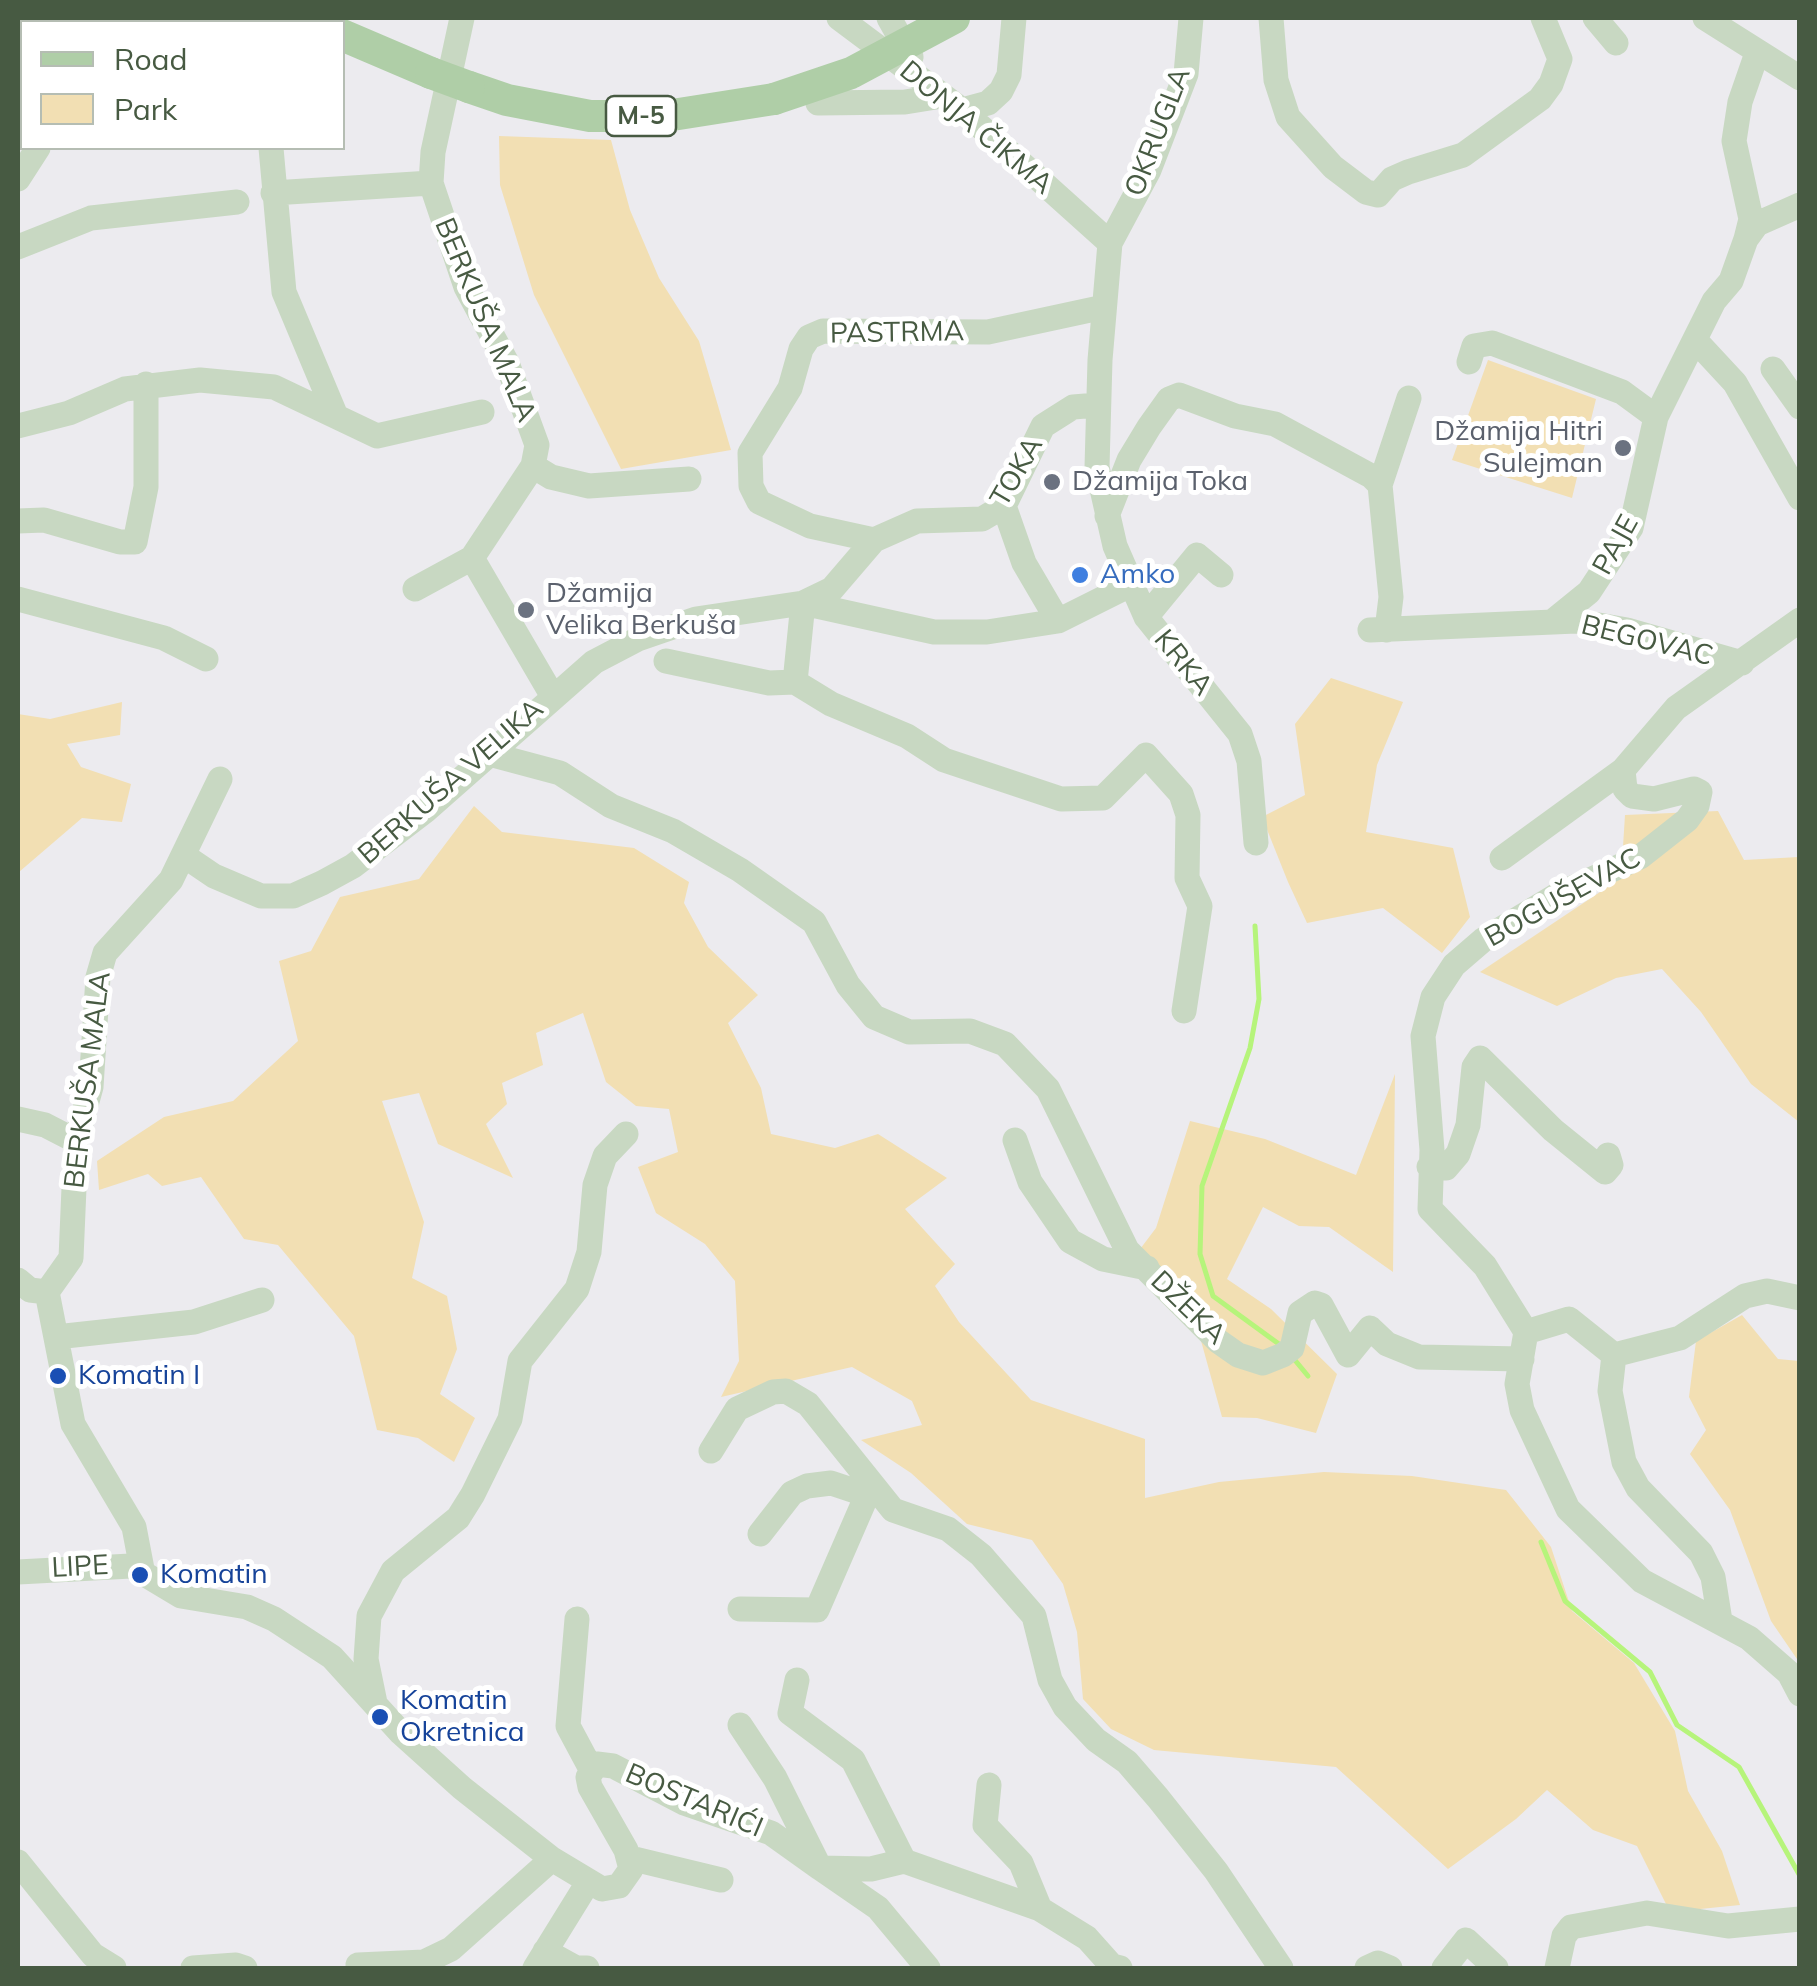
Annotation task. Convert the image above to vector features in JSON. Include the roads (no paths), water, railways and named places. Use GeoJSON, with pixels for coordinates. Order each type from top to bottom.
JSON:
{"type":"FeatureCollection","features":[{"type":"Feature","properties":{"kind":"main road","name":"M-5"},"geometry":{"type":"LineString","coordinates":[[345,35],[507,100],[590,116],[666,116],[774,99],[851,73],[954,18]]}},
{"type":"Feature","properties":{"kind":"street"},"geometry":{"type":"LineString","coordinates":[[273,193],[432,183],[432,152],[462,18]]}},
{"type":"Feature","properties":{"kind":"street","name":"DONJA ČIKMA"},"geometry":{"type":"LineString","coordinates":[[839,18],[922,77],[1110,242]]}},
{"type":"Feature","properties":{"kind":"street"},"geometry":{"type":"LineString","coordinates":[[889,18],[922,77]]}},
{"type":"Feature","properties":{"kind":"street"},"geometry":{"type":"LineString","coordinates":[[818,103],[988,103],[1001,91],[1009,75],[1014,18]]}},
{"type":"Feature","properties":{"kind":"street","name":"OKRUGLA"},"geometry":{"type":"LineString","coordinates":[[1110,242],[1149,170],[1186,74],[1190,18]]}},
{"type":"Feature","properties":{"kind":"street"},"geometry":{"type":"LineString","coordinates":[[1270,18],[1276,80],[1288,118],[1333,167],[1366,192],[1378,195],[1392,179],[1462,155],[1540,99],[1552,84],[1560,59],[1543,18]]}},
{"type":"Feature","properties":{"kind":"street"},"geometry":{"type":"LineString","coordinates":[[1595,18],[1616,43]]}},
{"type":"Feature","properties":{"kind":"street"},"geometry":{"type":"LineString","coordinates":[[1705,18],[1800,78]]}},
{"type":"Feature","properties":{"kind":"street"},"geometry":{"type":"LineString","coordinates":[[1746,239],[1751,218],[1734,141],[1740,102],[1758,53]]}},
{"type":"Feature","properties":{"kind":"street"},"geometry":{"type":"LineString","coordinates":[[18,179],[37,150]]}},
{"type":"Feature","properties":{"kind":"street"},"geometry":{"type":"LineString","coordinates":[[270,150],[284,292],[336,416]]}},
{"type":"Feature","properties":{"kind":"street","name":"BERKUŠA MALA"},"geometry":{"type":"LineString","coordinates":[[432,183],[466,287],[523,402],[537,445],[533,466]]}},
{"type":"Feature","properties":{"kind":"street"},"geometry":{"type":"LineString","coordinates":[[18,247],[91,218],[237,202]]}},
{"type":"Feature","properties":{"kind":"street"},"geometry":{"type":"LineString","coordinates":[[1746,239],[1757,224],[1800,205]]}},
{"type":"Feature","properties":{"kind":"street","name":"PAJE"},"geometry":{"type":"LineString","coordinates":[[1552,622],[1589,592],[1631,528],[1656,417],[1714,301],[1730,282],[1746,239]]}},
{"type":"Feature","properties":{"kind":"street","name":"KRKA"},"geometry":{"type":"LineString","coordinates":[[1110,242],[1097,467],[1107,516],[1130,585],[1146,617],[1240,734],[1249,761],[1256,843]]}},
{"type":"Feature","properties":{"kind":"street","name":"PASTRMA"},"geometry":{"type":"LineString","coordinates":[[874,540],[810,526],[759,502],[751,486],[750,453],[790,388],[810,336],[824,331],[988,332],[1104,307]]}},
{"type":"Feature","properties":{"kind":"street"},"geometry":{"type":"LineString","coordinates":[[1696,341],[1735,383],[1798,489]]}},
{"type":"Feature","properties":{"kind":"street"},"geometry":{"type":"LineString","coordinates":[[1469,362],[1474,346],[1492,343],[1622,392],[1656,417]]}},
{"type":"Feature","properties":{"kind":"street"},"geometry":{"type":"LineString","coordinates":[[1774,369],[1800,407]]}},
{"type":"Feature","properties":{"kind":"street"},"geometry":{"type":"LineString","coordinates":[[18,426],[146,384],[229,380],[274,388],[377,436],[482,412]]}},
{"type":"Feature","properties":{"kind":"street"},"geometry":{"type":"LineString","coordinates":[[18,521],[44,520],[120,542],[135,542],[146,487],[146,384]]}},
{"type":"Feature","properties":{"kind":"street"},"geometry":{"type":"LineString","coordinates":[[1107,516],[1129,460],[1170,399],[1179,395],[1235,416],[1275,424],[1371,476],[1380,486],[1409,398]]}},
{"type":"Feature","properties":{"kind":"street","name":"TOKA"},"geometry":{"type":"LineString","coordinates":[[552,695],[594,662],[638,639],[696,619],[803,603],[832,590],[874,540],[917,520],[982,519],[1004,506],[1044,426],[1073,407],[1098,405]]}},
{"type":"Feature","properties":{"kind":"street"},"geometry":{"type":"LineString","coordinates":[[416,588],[472,558],[533,466],[551,476],[589,486],[689,480]]}},
{"type":"Feature","properties":{"kind":"street","name":"BEGOVAC"},"geometry":{"type":"LineString","coordinates":[[1380,486],[1391,597],[1378,630],[1552,622],[1616,628],[1742,663]]}},
{"type":"Feature","properties":{"kind":"street"},"geometry":{"type":"LineString","coordinates":[[1004,506],[1024,563],[1058,621]]}},
{"type":"Feature","properties":{"kind":"street"},"geometry":{"type":"LineString","coordinates":[[1146,617],[1196,555],[1221,575]]}},
{"type":"Feature","properties":{"kind":"street"},"geometry":{"type":"LineString","coordinates":[[472,558],[552,695]]}},
{"type":"Feature","properties":{"kind":"street"},"geometry":{"type":"LineString","coordinates":[[795,682],[803,603],[934,632],[987,632],[1058,621],[1130,585]]}},
{"type":"Feature","properties":{"kind":"street"},"geometry":{"type":"LineString","coordinates":[[18,599],[164,638],[206,658]]}},
{"type":"Feature","properties":{"kind":"street"},"geometry":{"type":"LineString","coordinates":[[1502,858],[1623,770],[1676,708],[1800,620]]}},
{"type":"Feature","properties":{"kind":"street"},"geometry":{"type":"LineString","coordinates":[[666,660],[770,683],[795,682],[840,708],[907,736],[944,760],[1061,799],[1103,798],[1146,755],[1181,794],[1188,816],[1187,878],[1200,906],[1184,1011]]}},
{"type":"Feature","properties":{"kind":"street","name":"BERKUŠA VELIKA"},"geometry":{"type":"LineString","coordinates":[[186,858],[247,892],[294,896],[353,866],[425,811],[552,695]]}},
{"type":"Feature","properties":{"kind":"street","name":"DŽEKA"},"geometry":{"type":"LineString","coordinates":[[489,754],[560,773],[611,806],[673,831],[740,870],[814,922],[848,985],[874,1017],[909,1032],[985,1034],[1023,1058],[1048,1089],[1077,1142],[1127,1250],[1218,1341],[1238,1355],[1263,1363],[1287,1351],[1300,1313],[1315,1303],[1321,1305],[1348,1355],[1370,1328],[1386,1344],[1420,1358],[1522,1359]]}},
{"type":"Feature","properties":{"kind":"street","name":"BOGUŠEVAC"},"geometry":{"type":"LineString","coordinates":[[1526,1332],[1466,1242],[1430,1210],[1432,1150],[1423,1036],[1433,996],[1454,965],[1520,915],[1640,857],[1676,830],[1697,806],[1700,792],[1694,790],[1654,798],[1632,796],[1625,789],[1623,770]]}},
{"type":"Feature","properties":{"kind":"street","name":"BERKUŠA MALA"},"geometry":{"type":"LineString","coordinates":[[48,1292],[71,1258],[76,1141],[90,1087],[98,977],[106,952],[186,858],[220,779]]}},
{"type":"Feature","properties":{"kind":"street"},"geometry":{"type":"LineString","coordinates":[[1429,1168],[1446,1168],[1458,1154],[1468,1125],[1474,1066],[1480,1058],[1553,1130],[1605,1172],[1611,1165],[1608,1155]]}},
{"type":"Feature","properties":{"kind":"street"},"geometry":{"type":"LineString","coordinates":[[18,1118],[46,1125],[76,1141]]}},
{"type":"Feature","properties":{"kind":"street"},"geometry":{"type":"LineString","coordinates":[[376,1703],[366,1658],[369,1616],[393,1571],[458,1518],[473,1494],[510,1418],[520,1361],[576,1289],[589,1252],[595,1185],[604,1156],[626,1134]]}},
{"type":"Feature","properties":{"kind":"street"},"geometry":{"type":"LineString","coordinates":[[1015,1140],[1030,1182],[1070,1242],[1103,1259],[1146,1268]]}},
{"type":"Feature","properties":{"kind":"street"},"geometry":{"type":"LineString","coordinates":[[18,1280],[30,1290],[48,1292],[73,1424],[134,1527],[142,1569],[181,1596],[246,1608],[274,1619],[332,1657],[462,1788],[587,1884],[602,1889],[619,1886],[628,1876],[630,1858],[721,1880]]}},
{"type":"Feature","properties":{"kind":"street"},"geometry":{"type":"LineString","coordinates":[[1614,1355],[1680,1338],[1745,1296],[1767,1291],[1800,1298]]}},
{"type":"Feature","properties":{"kind":"street"},"geometry":{"type":"LineString","coordinates":[[56,1338],[194,1322],[262,1300]]}},
{"type":"Feature","properties":{"kind":"street"},"geometry":{"type":"LineString","coordinates":[[1614,1355],[1569,1320],[1526,1332],[1517,1384],[1522,1410],[1568,1509],[1642,1581],[1720,1621],[1776,1661],[1800,1694]]}},
{"type":"Feature","properties":{"kind":"street"},"geometry":{"type":"LineString","coordinates":[[1614,1355],[1610,1391],[1624,1462],[1638,1488],[1701,1554],[1713,1577],[1720,1621]]}},
{"type":"Feature","properties":{"kind":"street"},"geometry":{"type":"LineString","coordinates":[[711,1452],[738,1409],[773,1392],[786,1392],[808,1404],[870,1490],[893,1510],[948,1530],[981,1554],[1025,1604],[1042,1632],[1050,1680],[1065,1707],[1096,1740],[1127,1762],[1158,1798],[1216,1871],[1282,1968]]}},
{"type":"Feature","properties":{"kind":"street"},"geometry":{"type":"LineString","coordinates":[[760,1534],[792,1493],[806,1486],[832,1483],[870,1490]]}},
{"type":"Feature","properties":{"kind":"street"},"geometry":{"type":"LineString","coordinates":[[740,1610],[818,1610],[870,1490]]}},
{"type":"Feature","properties":{"kind":"street","name":"LIPE"},"geometry":{"type":"LineString","coordinates":[[18,1572],[92,1564],[142,1569]]}},
{"type":"Feature","properties":{"kind":"street"},"geometry":{"type":"LineString","coordinates":[[578,1619],[568,1726],[591,1768]]}},
{"type":"Feature","properties":{"kind":"street"},"geometry":{"type":"LineString","coordinates":[[797,1680],[790,1714],[853,1760],[904,1862]]}},
{"type":"Feature","properties":{"kind":"street"},"geometry":{"type":"LineString","coordinates":[[740,1725],[775,1778],[820,1868],[871,1869],[904,1862],[1040,1910],[1088,1938],[1112,1966],[1120,1968]]}},
{"type":"Feature","properties":{"kind":"street","name":"BOSTARIĆI"},"geometry":{"type":"LineString","coordinates":[[630,1858],[590,1787],[591,1768],[597,1764],[613,1766],[684,1803],[772,1834],[878,1908],[928,1968]]}},
{"type":"Feature","properties":{"kind":"street"},"geometry":{"type":"LineString","coordinates":[[989,1786],[985,1824],[1021,1862],[1040,1910]]}},
{"type":"Feature","properties":{"kind":"street"},"geometry":{"type":"LineString","coordinates":[[358,1964],[424,1962],[451,1948],[552,1859]]}},
{"type":"Feature","properties":{"kind":"street"},"geometry":{"type":"LineString","coordinates":[[18,1862],[93,1955],[114,1968]]}},
{"type":"Feature","properties":{"kind":"street"},"geometry":{"type":"LineString","coordinates":[[587,1884],[540,1960],[587,1968]]}},
{"type":"Feature","properties":{"kind":"street"},"geometry":{"type":"LineString","coordinates":[[1557,1968],[1564,1936],[1571,1927],[1647,1913],[1728,1926],[1800,1919]]}},
{"type":"Feature","properties":{"kind":"street"},"geometry":{"type":"LineString","coordinates":[[1447,1963],[1466,1940],[1496,1968]]}},
{"type":"Feature","properties":{"kind":"street"},"geometry":{"type":"LineString","coordinates":[[1367,1968],[1378,1963],[1390,1968]]}},
{"type":"Feature","properties":{"kind":"street"},"geometry":{"type":"LineString","coordinates":[[193,1968],[245,1968]]}},
{"type":"Feature","properties":{"kind":"waterway"},"geometry":{"type":"LineString","coordinates":[[1255,926],[1259,999],[1250,1048],[1202,1186],[1200,1254],[1213,1296],[1283,1347]]}},
{"type":"Feature","properties":{"kind":"waterway"},"geometry":{"type":"LineString","coordinates":[[1294,1359],[1308,1376]]}},
{"type":"Feature","properties":{"kind":"waterway"},"geometry":{"type":"LineString","coordinates":[[1541,1542],[1565,1601],[1650,1672],[1677,1725],[1739,1767],[1800,1876]]}},
{"type":"Feature","properties":{"kind":"place","name":"Džamija Hitri Sulejman"},"geometry":{"type":"Point","coordinates":[1623,448]}},
{"type":"Feature","properties":{"kind":"place","name":"Džamija Toka"},"geometry":{"type":"Point","coordinates":[1052,482]}},
{"type":"Feature","properties":{"kind":"place","name":"Amko"},"geometry":{"type":"Point","coordinates":[1080,575]}},
{"type":"Feature","properties":{"kind":"place","name":"Džamija Velika Berkuša"},"geometry":{"type":"Point","coordinates":[526,610]}},
{"type":"Feature","properties":{"kind":"place","name":"Komatin I"},"geometry":{"type":"Point","coordinates":[58,1376]}},
{"type":"Feature","properties":{"kind":"place","name":"Komatin"},"geometry":{"type":"Point","coordinates":[140,1575]}},
{"type":"Feature","properties":{"kind":"place","name":"Komatin Okretnica"},"geometry":{"type":"Point","coordinates":[380,1717]}}]}
